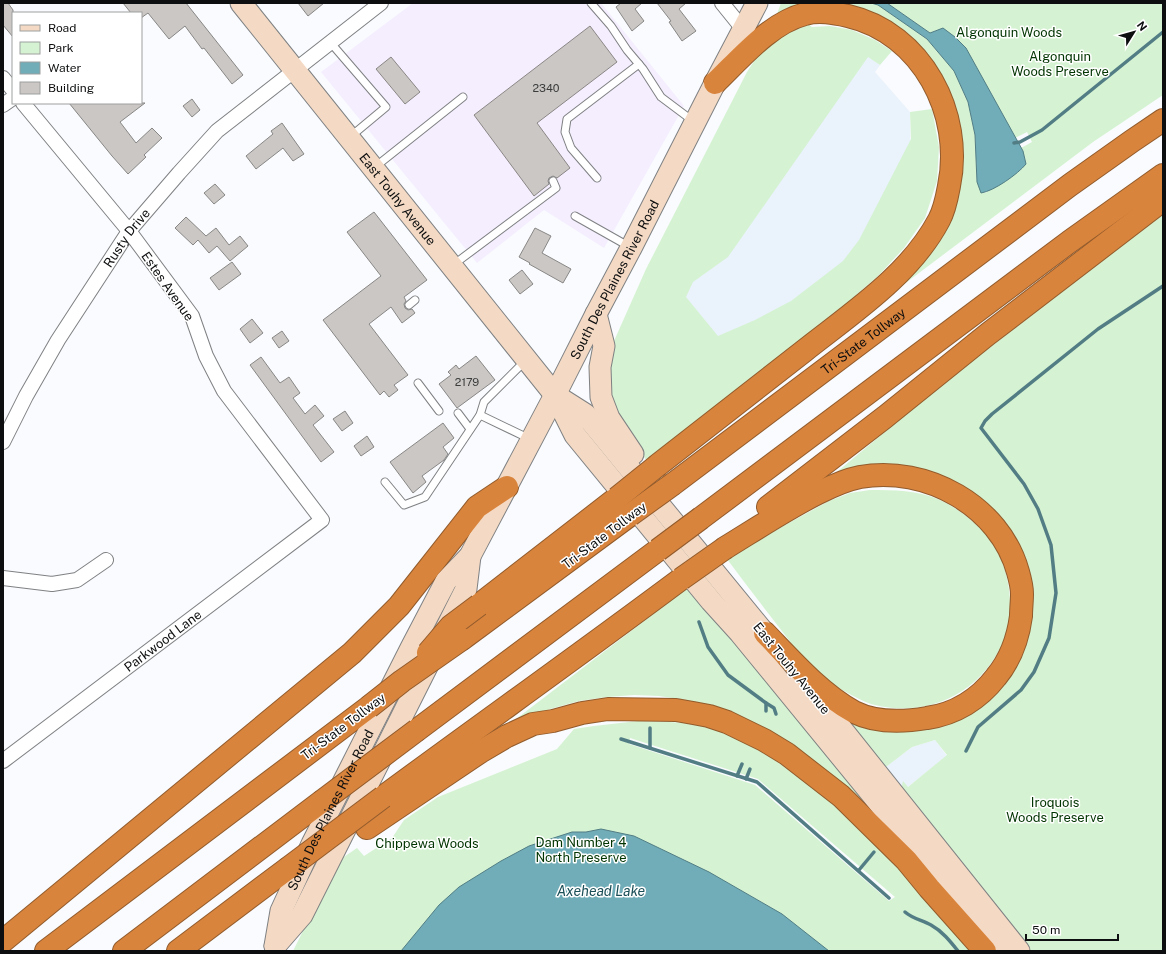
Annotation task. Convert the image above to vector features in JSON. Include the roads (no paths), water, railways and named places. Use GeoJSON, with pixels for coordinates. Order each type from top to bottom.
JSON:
{"type":"FeatureCollection","features":[{"type":"Feature","properties":{"kind":"highway"},"geometry":{"type":"LineString","coordinates":[[402,681],[451,626],[876,295],[913,258],[930,236],[940,218],[951,177],[952,158],[950,131],[943,104],[936,86],[921,62],[901,43],[880,28],[859,18],[822,12],[805,14],[788,20],[767,34],[715,83]]}},
{"type":"Feature","properties":{"kind":"highway","name":"Tri-State Tollway"},"geometry":{"type":"LineString","coordinates":[[46,951],[402,681],[630,516],[1070,185],[1163,120]]}},
{"type":"Feature","properties":{"kind":"highway"},"geometry":{"type":"LineString","coordinates":[[124,951],[1062,246],[1163,175]]}},
{"type":"Feature","properties":{"kind":"highway"},"geometry":{"type":"LineString","coordinates":[[178,951],[284,876],[383,797],[506,706],[556,662],[723,545],[994,330],[1163,200]]}},
{"type":"Feature","properties":{"kind":"highway"},"geometry":{"type":"LineString","coordinates":[[723,545],[788,509],[842,482],[860,477],[895,475],[934,484],[965,500],[977,509],[1002,536],[1015,561],[1022,593],[1020,624],[1015,646],[1004,667],[989,687],[954,712],[905,722],[869,717],[856,712],[839,702],[810,679],[765,633]]}},
{"type":"Feature","properties":{"kind":"highway"},"geometry":{"type":"LineString","coordinates":[[3,941],[352,653],[399,606],[477,507],[507,487]]}},
{"type":"Feature","properties":{"kind":"highway"},"geometry":{"type":"LineString","coordinates":[[284,876],[367,828],[480,752],[507,736],[533,724],[608,709],[676,710],[709,716],[727,722],[764,740],[787,754],[836,792],[906,860],[985,951]]}},
{"type":"Feature","properties":{"kind":"main road","name":"East Touhy Avenue"},"geometry":{"type":"LineString","coordinates":[[241,3],[555,395],[574,435],[740,633],[1000,951]]}},
{"type":"Feature","properties":{"kind":"main road","name":"South Des Plaines River Road"},"geometry":{"type":"LineString","coordinates":[[274,949],[302,914],[466,590],[470,556],[632,248],[757,3]]}},
{"type":"Feature","properties":{"kind":"main road"},"geometry":{"type":"LineString","coordinates":[[596,314],[604,346],[600,366],[601,397],[609,418],[632,452],[649,492]]}},
{"type":"Feature","properties":{"kind":"main road","name":"East Touhy Avenue"},"geometry":{"type":"LineString","coordinates":[[555,395],[585,414],[765,633],[1019,951]]}},
{"type":"Feature","properties":{"kind":"street","name":"Rusty Drive"},"geometry":{"type":"LineString","coordinates":[[3,442],[26,396],[58,340],[130,231],[217,130],[381,3]]}},
{"type":"Feature","properties":{"kind":"street"},"geometry":{"type":"LineString","coordinates":[[722,3],[743,29]]}},
{"type":"Feature","properties":{"kind":"street"},"geometry":{"type":"LineString","coordinates":[[3,78],[12,89]]}},
{"type":"Feature","properties":{"kind":"street"},"geometry":{"type":"LineString","coordinates":[[3,105],[12,99]]}},
{"type":"Feature","properties":{"kind":"street","name":"Estes Avenue"},"geometry":{"type":"LineString","coordinates":[[24,104],[130,231],[192,316],[206,356],[224,391],[322,520]]}},
{"type":"Feature","properties":{"kind":"street","name":"Parkwood Lane"},"geometry":{"type":"LineString","coordinates":[[3,761],[322,520]]}},
{"type":"Feature","properties":{"kind":"street"},"geometry":{"type":"LineString","coordinates":[[3,578],[52,584],[77,580],[106,560]]}},
{"type":"Feature","properties":{"kind":"lane"},"geometry":{"type":"LineString","coordinates":[[591,3],[611,26],[626,50],[654,84],[661,97],[695,122]]}},
{"type":"Feature","properties":{"kind":"lane"},"geometry":{"type":"LineString","coordinates":[[330,42],[386,107],[349,138]]}},
{"type":"Feature","properties":{"kind":"lane"},"geometry":{"type":"LineString","coordinates":[[597,178],[571,148],[565,132],[566,119],[639,64]]}},
{"type":"Feature","properties":{"kind":"lane"},"geometry":{"type":"LineString","coordinates":[[374,168],[463,97]]}},
{"type":"Feature","properties":{"kind":"lane"},"geometry":{"type":"LineString","coordinates":[[453,266],[556,188],[553,181]]}},
{"type":"Feature","properties":{"kind":"lane"},"geometry":{"type":"LineString","coordinates":[[574,216],[632,248]]}},
{"type":"Feature","properties":{"kind":"lane"},"geometry":{"type":"LineString","coordinates":[[385,482],[404,505],[425,497],[480,415],[484,402],[527,359]]}},
{"type":"Feature","properties":{"kind":"lane"},"geometry":{"type":"LineString","coordinates":[[418,383],[439,411]]}},
{"type":"Feature","properties":{"kind":"lane"},"geometry":{"type":"LineString","coordinates":[[458,413],[470,429]]}},
{"type":"Feature","properties":{"kind":"lane"},"geometry":{"type":"LineString","coordinates":[[480,415],[532,440]]}},
{"type":"Feature","properties":{"kind":"water"},"geometry":{"type":"Polygon","coordinates":[[[871,3],[887,3],[930,33],[943,28],[966,48],[1023,151],[1026,164],[1005,182],[981,193],[977,182],[975,135],[968,102],[954,71],[927,39],[878,5],[871,3]]]}},
{"type":"Feature","properties":{"kind":"water","name":"Axehead Lake"},"geometry":{"type":"Polygon","coordinates":[[[601,829],[634,836],[709,872],[782,914],[829,951],[401,951],[439,905],[459,887],[501,861],[529,846],[572,832],[586,832],[601,829]]]}},
{"type":"Feature","properties":{"kind":"waterway"},"geometry":{"type":"LineString","coordinates":[[1014,143],[1020,142],[1042,130],[1163,32]]}},
{"type":"Feature","properties":{"kind":"waterway"},"geometry":{"type":"LineString","coordinates":[[966,751],[978,727],[1021,690],[1034,672],[1049,638],[1056,593],[1051,545],[1038,509],[1024,484],[981,428],[992,414],[1098,329],[1163,286]]}},
{"type":"Feature","properties":{"kind":"waterway"},"geometry":{"type":"LineString","coordinates":[[699,622],[708,647],[728,675],[766,703],[766,711]]}},
{"type":"Feature","properties":{"kind":"waterway"},"geometry":{"type":"LineString","coordinates":[[766,703],[774,708],[776,714]]}},
{"type":"Feature","properties":{"kind":"waterway"},"geometry":{"type":"LineString","coordinates":[[650,728],[650,748]]}},
{"type":"Feature","properties":{"kind":"waterway"},"geometry":{"type":"LineString","coordinates":[[621,739],[757,782],[889,898]]}},
{"type":"Feature","properties":{"kind":"waterway"},"geometry":{"type":"LineString","coordinates":[[737,776],[742,764]]}},
{"type":"Feature","properties":{"kind":"waterway"},"geometry":{"type":"LineString","coordinates":[[746,779],[750,769]]}},
{"type":"Feature","properties":{"kind":"waterway"},"geometry":{"type":"LineString","coordinates":[[859,870],[874,852]]}},
{"type":"Feature","properties":{"kind":"waterway"},"geometry":{"type":"LineString","coordinates":[[905,912],[935,927],[946,936],[958,951]]}},
{"type":"Feature","properties":{"kind":"park label","name":"Algonquin Woods"},"geometry":{"type":"Point","coordinates":[1009,32]}},
{"type":"Feature","properties":{"kind":"park label","name":"Algonquin Woods Preserve"},"geometry":{"type":"Point","coordinates":[1060,64]}},
{"type":"Feature","properties":{"kind":"park label","name":"Iroquois Woods Preserve"},"geometry":{"type":"Point","coordinates":[1055,810]}},
{"type":"Feature","properties":{"kind":"park label","name":"Chippewa Woods"},"geometry":{"type":"Point","coordinates":[427,843]}},
{"type":"Feature","properties":{"kind":"park label","name":"Dam Number 4 North Preserve"},"geometry":{"type":"Point","coordinates":[581,850]}}]}
